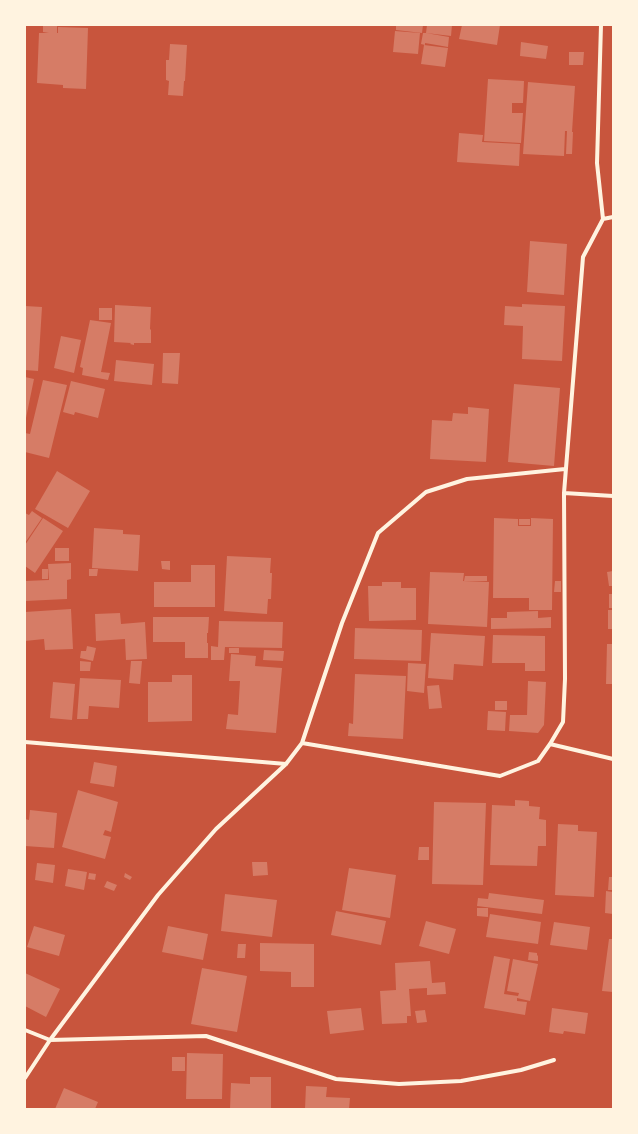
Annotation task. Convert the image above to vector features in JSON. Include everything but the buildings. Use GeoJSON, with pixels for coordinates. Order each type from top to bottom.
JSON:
{"type":"FeatureCollection","features":[{"type":"Feature","properties":{"kind":"street"},"geometry":{"type":"LineString","coordinates":[[302,743],[500,776],[538,761],[563,722],[565,679],[565,469],[583,257],[603,219],[597,163],[601,25]]}},
{"type":"Feature","properties":{"kind":"street"},"geometry":{"type":"LineString","coordinates":[[603,219],[613,217]]}},
{"type":"Feature","properties":{"kind":"street"},"geometry":{"type":"LineString","coordinates":[[25,1078],[50,1040],[158,895],[216,829],[286,764],[302,743],[342,623],[378,533],[426,492],[467,479],[565,469]]}},
{"type":"Feature","properties":{"kind":"street"},"geometry":{"type":"LineString","coordinates":[[564,493],[613,496]]}},
{"type":"Feature","properties":{"kind":"street"},"geometry":{"type":"LineString","coordinates":[[25,742],[286,764]]}},
{"type":"Feature","properties":{"kind":"street"},"geometry":{"type":"LineString","coordinates":[[550,744],[613,759]]}},
{"type":"Feature","properties":{"kind":"street"},"geometry":{"type":"LineString","coordinates":[[25,1030],[50,1040],[206,1036],[336,1079],[399,1084],[460,1081],[521,1070],[554,1060]]}}]}
